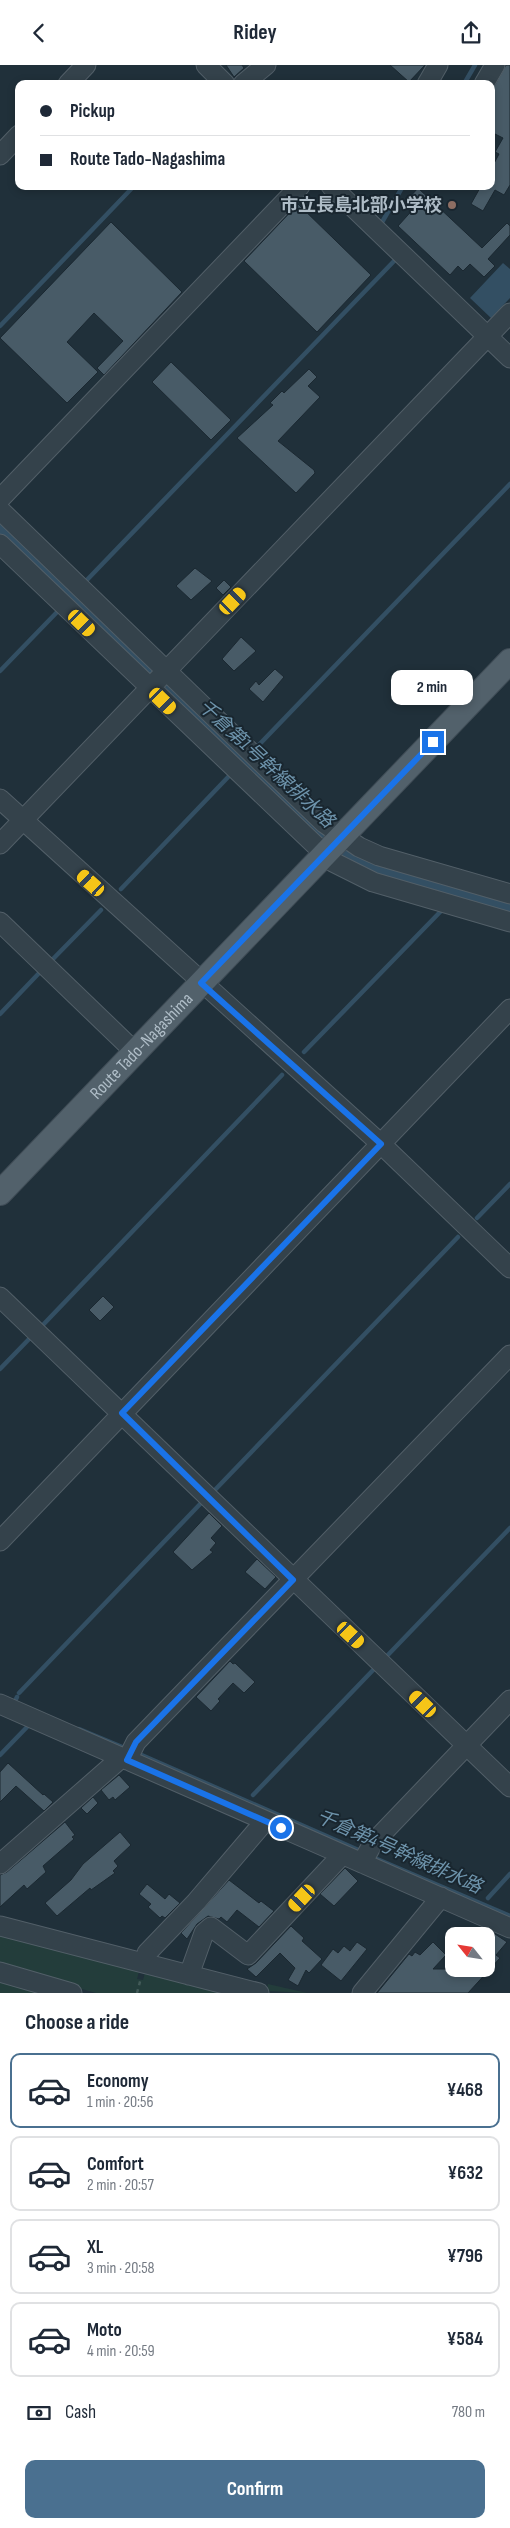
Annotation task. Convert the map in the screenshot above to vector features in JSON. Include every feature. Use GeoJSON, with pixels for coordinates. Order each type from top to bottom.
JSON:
{"type":"FeatureCollection","features":[{"type":"Feature","properties":{"kind":"main road","name":"Route Tado-Nagashima"},"geometry":{"type":"LineString","coordinates":[[0,1193],[510,661]]}},
{"type":"Feature","properties":{"kind":"street"},"geometry":{"type":"LineString","coordinates":[[72,80],[86,65]]}},
{"type":"Feature","properties":{"kind":"street"},"geometry":{"type":"LineString","coordinates":[[206,65],[221,80]]}},
{"type":"Feature","properties":{"kind":"street"},"geometry":{"type":"LineString","coordinates":[[248,80],[266,65]]}},
{"type":"Feature","properties":{"kind":"street"},"geometry":{"type":"LineString","coordinates":[[429,80],[438,65]]}},
{"type":"Feature","properties":{"kind":"street"},"geometry":{"type":"LineString","coordinates":[[486,80],[495,65]]}},
{"type":"Feature","properties":{"kind":"street"},"geometry":{"type":"LineString","coordinates":[[0,155],[15,139]]}},
{"type":"Feature","properties":{"kind":"street"},"geometry":{"type":"LineString","coordinates":[[0,499],[296,190]]}},
{"type":"Feature","properties":{"kind":"street"},"geometry":{"type":"LineString","coordinates":[[336,190],[510,358]]}},
{"type":"Feature","properties":{"kind":"street"},"geometry":{"type":"LineString","coordinates":[[0,843],[510,313]]}},
{"type":"Feature","properties":{"kind":"street"},"geometry":{"type":"LineString","coordinates":[[0,510],[158,680],[373,882],[510,922]]}},
{"type":"Feature","properties":{"kind":"street"},"geometry":{"type":"LineString","coordinates":[[0,544],[324,823],[333,846]]}},
{"type":"Feature","properties":{"kind":"street"},"geometry":{"type":"LineString","coordinates":[[0,799],[381,1144],[510,1268]]}},
{"type":"Feature","properties":{"kind":"street"},"geometry":{"type":"LineString","coordinates":[[333,846],[379,856],[509,892]]}},
{"type":"Feature","properties":{"kind":"street"},"geometry":{"type":"LineString","coordinates":[[0,922],[135,1052]]}},
{"type":"Feature","properties":{"kind":"street"},"geometry":{"type":"LineString","coordinates":[[0,1541],[510,1009]]}},
{"type":"Feature","properties":{"kind":"street"},"geometry":{"type":"LineString","coordinates":[[0,1297],[510,1787]]}},
{"type":"Feature","properties":{"kind":"street"},"geometry":{"type":"LineString","coordinates":[[0,1864],[128,1754],[510,1355]]}},
{"type":"Feature","properties":{"kind":"street"},"geometry":{"type":"LineString","coordinates":[[366,1857],[466,1745],[510,1700]]}},
{"type":"Feature","properties":{"kind":"street"},"geometry":{"type":"LineString","coordinates":[[0,1704],[128,1754],[266,1821],[342,1855],[366,1857],[441,1897],[510,1928]]}},
{"type":"Feature","properties":{"kind":"street"},"geometry":{"type":"LineString","coordinates":[[142,1972],[147,1953],[196,1903],[266,1821]]}},
{"type":"Feature","properties":{"kind":"street"},"geometry":{"type":"LineString","coordinates":[[189,1975],[204,1933],[211,1927],[248,1955],[342,1855]]}},
{"type":"Feature","properties":{"kind":"street"},"geometry":{"type":"LineString","coordinates":[[362,1993],[441,1897]]}},
{"type":"Feature","properties":{"kind":"street"},"geometry":{"type":"LineString","coordinates":[[0,1925],[142,1972],[189,1975],[259,1993]]}},
{"type":"Feature","properties":{"kind":"street"},"geometry":{"type":"LineString","coordinates":[[0,1972],[72,1993]]}},
{"type":"Feature","properties":{"kind":"path"},"geometry":{"type":"LineString","coordinates":[[137,1993],[142,1972]]}},
{"type":"Feature","properties":{"kind":"green space"},"geometry":{"type":"Polygon","coordinates":[[[0,1929],[140,1967],[137,1979],[143,1980],[146,1969],[243,1993],[96,1993],[0,1966],[0,1929]]]}},
{"type":"Feature","properties":{"kind":"green space"},"geometry":{"type":"Polygon","coordinates":[[[0,1979],[47,1993],[0,1993],[0,1979]]]}},
{"type":"Feature","properties":{"kind":"green space"},"geometry":{"type":"Polygon","coordinates":[[[268,1984],[307,1993],[269,1991],[267,1989],[268,1984]]]}},
{"type":"Feature","properties":{"kind":"water"},"geometry":{"type":"Polygon","coordinates":[[[503,263],[510,269],[510,298],[491,318],[470,298],[503,263]]]}},
{"type":"Feature","properties":{"kind":"water"},"geometry":{"type":"Polygon","coordinates":[[[0,522],[377,865],[510,903],[510,916],[383,879],[340,859],[0,537],[0,522]]]}},
{"type":"Feature","properties":{"kind":"building"},"geometry":{"type":"Polygon","coordinates":[[[226,65],[242,65],[244,68],[234,77],[226,65]]]}},
{"type":"Feature","properties":{"kind":"building"},"geometry":{"type":"Polygon","coordinates":[[[390,65],[425,65],[411,80],[407,80],[390,65]]]}},
{"type":"Feature","properties":{"kind":"building"},"geometry":{"type":"Polygon","coordinates":[[[506,65],[510,65],[510,185],[504,195],[495,190],[495,162],[499,154],[495,152],[503,138],[495,134],[495,85],[506,65]]]}},
{"type":"Feature","properties":{"kind":"building"},"geometry":{"type":"Polygon","coordinates":[[[416,190],[420,190],[482,248],[507,223],[510,226],[510,235],[488,259],[495,266],[484,277],[470,264],[463,271],[458,266],[450,275],[398,226],[417,205],[409,198],[416,190]]]}},
{"type":"Feature","properties":{"kind":"building"},"geometry":{"type":"Polygon","coordinates":[[[479,190],[495,190],[483,211],[471,204],[479,190]]]}},
{"type":"Feature","properties":{"kind":"building"},"geometry":{"type":"Polygon","coordinates":[[[298,204],[371,275],[317,332],[244,261],[298,204]]]}},
{"type":"Feature","properties":{"kind":"building"},"geometry":{"type":"Polygon","coordinates":[[[111,222],[182,292],[104,375],[97,368],[123,341],[94,313],[67,342],[98,372],[67,403],[0,338],[111,222]]]}},
{"type":"Feature","properties":{"kind":"building"},"geometry":{"type":"Polygon","coordinates":[[[171,362],[231,420],[211,440],[152,382],[171,362]]]}},
{"type":"Feature","properties":{"kind":"building"},"geometry":{"type":"Polygon","coordinates":[[[309,369],[317,377],[308,386],[320,397],[278,441],[314,470],[315,473],[296,493],[237,438],[273,405],[270,403],[282,391],[284,393],[309,369]]]}},
{"type":"Feature","properties":{"kind":"building"},"geometry":{"type":"Polygon","coordinates":[[[195,568],[212,581],[191,600],[176,586],[195,568]]]}},
{"type":"Feature","properties":{"kind":"building"},"geometry":{"type":"Polygon","coordinates":[[[224,580],[231,587],[223,595],[216,588],[224,580]]]}},
{"type":"Feature","properties":{"kind":"building"},"geometry":{"type":"Polygon","coordinates":[[[241,637],[256,651],[234,671],[222,659],[241,637]]]}},
{"type":"Feature","properties":{"kind":"building"},"geometry":{"type":"Polygon","coordinates":[[[275,669],[284,677],[263,702],[249,689],[256,681],[259,685],[275,669]]]}},
{"type":"Feature","properties":{"kind":"building"},"geometry":{"type":"Polygon","coordinates":[[[103,1296],[114,1307],[100,1321],[89,1310],[103,1296]]]}},
{"type":"Feature","properties":{"kind":"building"},"geometry":{"type":"Polygon","coordinates":[[[209,1513],[222,1526],[211,1538],[216,1543],[210,1550],[213,1552],[192,1570],[173,1552],[209,1513]]]}},
{"type":"Feature","properties":{"kind":"building"},"geometry":{"type":"Polygon","coordinates":[[[257,1559],[276,1577],[265,1589],[245,1572],[257,1559]]]}},
{"type":"Feature","properties":{"kind":"building"},"geometry":{"type":"Polygon","coordinates":[[[230,1661],[233,1664],[235,1663],[255,1682],[244,1693],[233,1683],[218,1699],[220,1701],[211,1711],[196,1697],[230,1661]]]}},
{"type":"Feature","properties":{"kind":"building"},"geometry":{"type":"Polygon","coordinates":[[[8,1763],[53,1802],[44,1811],[16,1786],[0,1802],[0,1772],[8,1763]]]}},
{"type":"Feature","properties":{"kind":"building"},"geometry":{"type":"Polygon","coordinates":[[[119,1775],[130,1787],[115,1800],[113,1797],[109,1800],[101,1790],[119,1775]]]}},
{"type":"Feature","properties":{"kind":"building"},"geometry":{"type":"Polygon","coordinates":[[[93,1797],[98,1803],[87,1814],[81,1808],[93,1797]]]}},
{"type":"Feature","properties":{"kind":"building"},"geometry":{"type":"Polygon","coordinates":[[[65,1822],[75,1835],[72,1837],[74,1839],[43,1866],[46,1872],[27,1889],[24,1885],[0,1907],[0,1875],[7,1872],[65,1822]]]}},
{"type":"Feature","properties":{"kind":"building"},"geometry":{"type":"Polygon","coordinates":[[[120,1832],[131,1845],[114,1861],[118,1866],[113,1871],[115,1873],[91,1890],[90,1888],[57,1916],[45,1903],[71,1880],[83,1864],[120,1832]]]}},
{"type":"Feature","properties":{"kind":"building"},"geometry":{"type":"Polygon","coordinates":[[[345,1868],[358,1881],[334,1906],[320,1894],[345,1868]]]}},
{"type":"Feature","properties":{"kind":"building"},"geometry":{"type":"Polygon","coordinates":[[[229,1880],[259,1903],[261,1901],[274,1911],[259,1927],[237,1910],[227,1922],[221,1917],[219,1919],[208,1916],[197,1924],[187,1939],[181,1933],[229,1880]]]}},
{"type":"Feature","properties":{"kind":"building"},"geometry":{"type":"Polygon","coordinates":[[[147,1884],[165,1899],[169,1894],[180,1903],[165,1918],[162,1916],[160,1918],[148,1907],[151,1904],[139,1894],[147,1884]]]}},
{"type":"Feature","properties":{"kind":"building"},"geometry":{"type":"Polygon","coordinates":[[[291,1926],[304,1938],[302,1941],[322,1959],[309,1973],[306,1970],[298,1986],[288,1980],[295,1968],[280,1953],[256,1977],[247,1969],[256,1963],[291,1926]]]}},
{"type":"Feature","properties":{"kind":"building"},"geometry":{"type":"Polygon","coordinates":[[[495,1934],[507,1942],[496,1955],[500,1958],[495,1963],[495,1934]]]}},
{"type":"Feature","properties":{"kind":"building"},"geometry":{"type":"Polygon","coordinates":[[[357,1942],[367,1949],[341,1981],[321,1965],[333,1949],[338,1953],[344,1946],[350,1951],[357,1942]]]}},
{"type":"Feature","properties":{"kind":"building"},"geometry":{"type":"Polygon","coordinates":[[[433,1942],[445,1956],[433,1969],[445,1969],[445,1977],[483,1977],[468,1993],[377,1993],[409,1954],[412,1956],[415,1952],[420,1955],[433,1942]]]}},
{"type":"Feature","properties":{"kind":"waterway"},"geometry":{"type":"LineString","coordinates":[[466,80],[475,65]]}},
{"type":"Feature","properties":{"kind":"waterway"},"geometry":{"type":"LineString","coordinates":[[0,326],[130,190]]}},
{"type":"Feature","properties":{"kind":"waterway"},"geometry":{"type":"LineString","coordinates":[[382,226],[381,224],[401,190]]}},
{"type":"Feature","properties":{"kind":"waterway"},"geometry":{"type":"LineString","coordinates":[[84,583],[396,259]]}},
{"type":"Feature","properties":{"kind":"waterway","name":"千倉第1号幹線排水路"},"geometry":{"type":"LineString","coordinates":[[255,749],[510,484]]}},
{"type":"Feature","properties":{"kind":"waterway"},"geometry":{"type":"LineString","coordinates":[[0,671],[60,609]]}},
{"type":"Feature","properties":{"kind":"waterway"},"geometry":{"type":"LineString","coordinates":[[121,889],[231,774]]}},
{"type":"Feature","properties":{"kind":"waterway"},"geometry":{"type":"LineString","coordinates":[[50,962],[101,910]]}},
{"type":"Feature","properties":{"kind":"waterway"},"geometry":{"type":"LineString","coordinates":[[304,1052],[442,910]]}},
{"type":"Feature","properties":{"kind":"waterway"},"geometry":{"type":"LineString","coordinates":[[0,1014],[42,970]]}},
{"type":"Feature","properties":{"kind":"waterway"},"geometry":{"type":"LineString","coordinates":[[40,1328],[282,1075]]}},
{"type":"Feature","properties":{"kind":"waterway"},"geometry":{"type":"LineString","coordinates":[[477,1218],[510,1184]]}},
{"type":"Feature","properties":{"kind":"waterway"},"geometry":{"type":"LineString","coordinates":[[212,1493],[458,1237]]}},
{"type":"Feature","properties":{"kind":"waterway"},"geometry":{"type":"LineString","coordinates":[[0,1369],[32,1336]]}},
{"type":"Feature","properties":{"kind":"waterway"},"geometry":{"type":"LineString","coordinates":[[19,1693],[203,1501]]}},
{"type":"Feature","properties":{"kind":"waterway"},"geometry":{"type":"LineString","coordinates":[[385,1658],[510,1528]]}},
{"type":"Feature","properties":{"kind":"waterway"},"geometry":{"type":"LineString","coordinates":[[253,1795],[376,1667]]}},
{"type":"Feature","properties":{"kind":"waterway","name":"千倉第4号幹線排水路"},"geometry":{"type":"LineString","coordinates":[[15,1701],[17,1697]]}},
{"type":"Feature","properties":{"kind":"waterway"},"geometry":{"type":"LineString","coordinates":[[0,1755],[28,1726]]}},
{"type":"Feature","properties":{"kind":"waterway","name":"千倉第4号幹線排水路"},"geometry":{"type":"LineString","coordinates":[[79,1729],[127,1749]]}},
{"type":"Feature","properties":{"kind":"waterway","name":"千倉第4号幹線排水路"},"geometry":{"type":"LineString","coordinates":[[137,1753],[363,1852]]}},
{"type":"Feature","properties":{"kind":"waterway","name":"千倉第4号幹線排水路"},"geometry":{"type":"LineString","coordinates":[[370,1856],[510,1916]]}},
{"type":"Feature","properties":{"kind":"waterway"},"geometry":{"type":"LineString","coordinates":[[488,1898],[510,1874]]}},
{"type":"Feature","properties":{"kind":"place","name":"市立長島北部小学校"},"geometry":{"type":"Point","coordinates":[452,205]}},
{"type":"Feature","properties":{"kind":"route"},"geometry":{"type":"LineString","coordinates":[[281,1828],[127,1760],[136,1742],[293,1580],[122,1413],[381,1144],[201,983],[433,742]]}}]}
